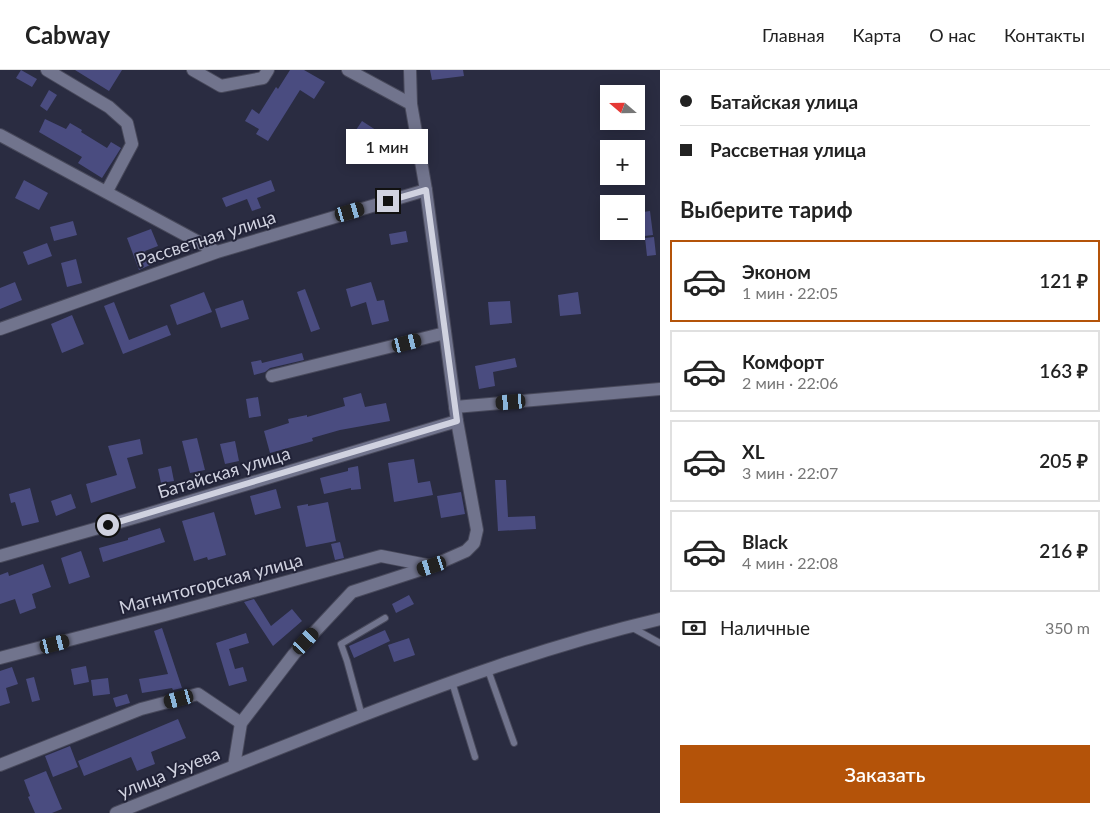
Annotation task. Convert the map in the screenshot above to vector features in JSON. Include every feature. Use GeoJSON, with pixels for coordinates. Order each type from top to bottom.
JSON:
{"type":"FeatureCollection","features":[{"type":"Feature","properties":{"kind":"street"},"geometry":{"type":"LineString","coordinates":[[47,70],[109,108],[128,124],[132,144],[107,191]]}},
{"type":"Feature","properties":{"kind":"street"},"geometry":{"type":"LineString","coordinates":[[194,70],[221,86],[263,78],[268,70]]}},
{"type":"Feature","properties":{"kind":"street"},"geometry":{"type":"LineString","coordinates":[[348,70],[411,104]]}},
{"type":"Feature","properties":{"kind":"street"},"geometry":{"type":"LineString","coordinates":[[234,766],[241,723],[294,654],[352,592],[432,566],[466,551],[474,543],[477,530],[457,421],[426,190],[411,104],[410,70]]}},
{"type":"Feature","properties":{"kind":"street"},"geometry":{"type":"LineString","coordinates":[[0,134],[217,252]]}},
{"type":"Feature","properties":{"kind":"street","name":"Рассветная улица"},"geometry":{"type":"LineString","coordinates":[[0,329],[217,252],[426,190]]}},
{"type":"Feature","properties":{"kind":"street"},"geometry":{"type":"LineString","coordinates":[[272,376],[445,333]]}},
{"type":"Feature","properties":{"kind":"street"},"geometry":{"type":"LineString","coordinates":[[455,407],[660,389]]}},
{"type":"Feature","properties":{"kind":"street","name":"Батайская улица"},"geometry":{"type":"LineString","coordinates":[[0,556],[457,421]]}},
{"type":"Feature","properties":{"kind":"street","name":"Магнитогорская улица"},"geometry":{"type":"LineString","coordinates":[[0,658],[165,616],[381,556],[432,566]]}},
{"type":"Feature","properties":{"kind":"street","name":"улица Узуева"},"geometry":{"type":"LineString","coordinates":[[116,813],[452,682],[560,645],[660,619]]}},
{"type":"Feature","properties":{"kind":"street"},"geometry":{"type":"LineString","coordinates":[[0,765],[141,709],[198,694],[241,723]]}},
{"type":"Feature","properties":{"kind":"lane"},"geometry":{"type":"LineString","coordinates":[[362,716],[341,644],[385,618]]}},
{"type":"Feature","properties":{"kind":"lane"},"geometry":{"type":"LineString","coordinates":[[630,626],[660,643]]}},
{"type":"Feature","properties":{"kind":"lane"},"geometry":{"type":"LineString","coordinates":[[488,670],[514,743]]}},
{"type":"Feature","properties":{"kind":"lane"},"geometry":{"type":"LineString","coordinates":[[452,682],[475,757]]}},
{"type":"Feature","properties":{"kind":"building"},"geometry":{"type":"Polygon","coordinates":[[[21,70],[37,79],[32,87],[16,78],[21,70]]]}},
{"type":"Feature","properties":{"kind":"building"},"geometry":{"type":"Polygon","coordinates":[[[75,70],[122,70],[109,91],[75,70]]]}},
{"type":"Feature","properties":{"kind":"building"},"geometry":{"type":"Polygon","coordinates":[[[290,70],[304,70],[325,82],[314,99],[300,90],[268,141],[256,134],[259,129],[245,121],[252,109],[259,114],[276,87],[278,89],[290,70]]]}},
{"type":"Feature","properties":{"kind":"building"},"geometry":{"type":"Polygon","coordinates":[[[430,70],[463,70],[464,76],[432,80],[430,70]]]}},
{"type":"Feature","properties":{"kind":"building"},"geometry":{"type":"Polygon","coordinates":[[[49,90],[57,95],[47,111],[40,106],[49,90]]]}},
{"type":"Feature","properties":{"kind":"building"},"geometry":{"type":"Polygon","coordinates":[[[45,119],[66,129],[70,123],[107,148],[111,142],[121,148],[102,178],[78,163],[82,157],[39,132],[45,119]]]}},
{"type":"Feature","properties":{"kind":"building"},"geometry":{"type":"Polygon","coordinates":[[[362,121],[385,136],[373,154],[350,139],[362,121]]]}},
{"type":"Feature","properties":{"kind":"building"},"geometry":{"type":"Polygon","coordinates":[[[24,180],[48,193],[39,210],[15,198],[24,180]]]}},
{"type":"Feature","properties":{"kind":"building"},"geometry":{"type":"Polygon","coordinates":[[[271,180],[275,191],[257,198],[261,208],[252,211],[247,199],[226,207],[222,198],[271,180]]]}},
{"type":"Feature","properties":{"kind":"building"},"geometry":{"type":"Polygon","coordinates":[[[650,211],[653,235],[645,236],[645,212],[650,211]]]}},
{"type":"Feature","properties":{"kind":"building"},"geometry":{"type":"Polygon","coordinates":[[[73,221],[77,235],[54,241],[50,227],[73,221]]]}},
{"type":"Feature","properties":{"kind":"building"},"geometry":{"type":"Polygon","coordinates":[[[151,229],[158,246],[145,251],[150,265],[139,270],[127,238],[151,229]]]}},
{"type":"Feature","properties":{"kind":"building"},"geometry":{"type":"Polygon","coordinates":[[[406,231],[408,242],[391,245],[389,234],[406,231]]]}},
{"type":"Feature","properties":{"kind":"building"},"geometry":{"type":"Polygon","coordinates":[[[654,237],[656,255],[647,256],[645,238],[654,237]]]}},
{"type":"Feature","properties":{"kind":"building"},"geometry":{"type":"Polygon","coordinates":[[[47,243],[52,256],[28,265],[23,252],[47,243]]]}},
{"type":"Feature","properties":{"kind":"building"},"geometry":{"type":"Polygon","coordinates":[[[76,259],[82,283],[67,287],[61,263],[76,259]]]}},
{"type":"Feature","properties":{"kind":"building"},"geometry":{"type":"Polygon","coordinates":[[[15,282],[22,300],[0,309],[0,288],[15,282]]]}},
{"type":"Feature","properties":{"kind":"building"},"geometry":{"type":"Polygon","coordinates":[[[371,282],[377,301],[384,300],[389,321],[372,325],[366,302],[351,307],[346,289],[371,282]]]}},
{"type":"Feature","properties":{"kind":"building"},"geometry":{"type":"Polygon","coordinates":[[[305,289],[320,329],[311,332],[297,292],[305,289]]]}},
{"type":"Feature","properties":{"kind":"building"},"geometry":{"type":"Polygon","coordinates":[[[204,292],[212,312],[177,325],[170,305],[204,292]]]}},
{"type":"Feature","properties":{"kind":"building"},"geometry":{"type":"Polygon","coordinates":[[[578,292],[581,314],[560,316],[558,295],[578,292]]]}},
{"type":"Feature","properties":{"kind":"building"},"geometry":{"type":"Polygon","coordinates":[[[243,300],[249,319],[221,328],[215,309],[243,300]]]}},
{"type":"Feature","properties":{"kind":"building"},"geometry":{"type":"Polygon","coordinates":[[[510,301],[512,323],[490,325],[488,302],[510,301]]]}},
{"type":"Feature","properties":{"kind":"building"},"geometry":{"type":"Polygon","coordinates":[[[114,302],[129,340],[167,325],[171,335],[123,354],[104,306],[114,302]]]}},
{"type":"Feature","properties":{"kind":"building"},"geometry":{"type":"Polygon","coordinates":[[[72,315],[84,344],[62,353],[51,324],[72,315]]]}},
{"type":"Feature","properties":{"kind":"building"},"geometry":{"type":"Polygon","coordinates":[[[302,353],[304,360],[270,368],[265,372],[254,375],[251,362],[261,360],[262,363],[302,353]]]}},
{"type":"Feature","properties":{"kind":"building"},"geometry":{"type":"Polygon","coordinates":[[[515,358],[517,367],[493,372],[495,386],[479,389],[475,366],[515,358]]]}},
{"type":"Feature","properties":{"kind":"building"},"geometry":{"type":"Polygon","coordinates":[[[361,393],[365,407],[386,403],[390,421],[340,430],[312,438],[313,441],[270,453],[264,431],[289,423],[288,419],[307,415],[307,417],[345,406],[343,398],[361,393]]]}},
{"type":"Feature","properties":{"kind":"building"},"geometry":{"type":"Polygon","coordinates":[[[258,397],[261,416],[249,418],[246,399],[258,397]]]}},
{"type":"Feature","properties":{"kind":"building"},"geometry":{"type":"Polygon","coordinates":[[[197,438],[205,470],[190,473],[182,441],[197,438]]]}},
{"type":"Feature","properties":{"kind":"building"},"geometry":{"type":"Polygon","coordinates":[[[140,439],[143,454],[127,458],[136,488],[91,503],[86,484],[117,475],[108,446],[140,439]]]}},
{"type":"Feature","properties":{"kind":"building"},"geometry":{"type":"Polygon","coordinates":[[[235,441],[239,461],[225,464],[220,444],[235,441]]]}},
{"type":"Feature","properties":{"kind":"building"},"geometry":{"type":"Polygon","coordinates":[[[414,459],[418,483],[430,481],[433,495],[394,502],[388,463],[414,459]]]}},
{"type":"Feature","properties":{"kind":"building"},"geometry":{"type":"Polygon","coordinates":[[[171,466],[174,481],[161,483],[158,469],[171,466]]]}},
{"type":"Feature","properties":{"kind":"building"},"geometry":{"type":"Polygon","coordinates":[[[358,466],[361,489],[351,490],[351,488],[324,494],[320,478],[348,471],[348,468],[358,466]]]}},
{"type":"Feature","properties":{"kind":"building"},"geometry":{"type":"Polygon","coordinates":[[[495,480],[506,480],[508,517],[535,516],[536,529],[498,531],[495,480]]]}},
{"type":"Feature","properties":{"kind":"building"},"geometry":{"type":"Polygon","coordinates":[[[30,488],[39,522],[22,526],[15,502],[11,503],[9,494],[30,488]]]}},
{"type":"Feature","properties":{"kind":"building"},"geometry":{"type":"Polygon","coordinates":[[[276,489],[281,508],[255,515],[250,496],[276,489]]]}},
{"type":"Feature","properties":{"kind":"building"},"geometry":{"type":"Polygon","coordinates":[[[461,492],[465,514],[441,518],[437,496],[461,492]]]}},
{"type":"Feature","properties":{"kind":"building"},"geometry":{"type":"Polygon","coordinates":[[[71,494],[76,508],[56,516],[51,501],[71,494]]]}},
{"type":"Feature","properties":{"kind":"building"},"geometry":{"type":"Polygon","coordinates":[[[328,502],[336,541],[306,547],[297,506],[328,502]]]}},
{"type":"Feature","properties":{"kind":"building"},"geometry":{"type":"Polygon","coordinates":[[[214,512],[226,555],[208,560],[207,557],[194,561],[182,521],[214,512]]]}},
{"type":"Feature","properties":{"kind":"building"},"geometry":{"type":"Polygon","coordinates":[[[160,528],[165,542],[103,562],[99,548],[160,528]]]}},
{"type":"Feature","properties":{"kind":"building"},"geometry":{"type":"Polygon","coordinates":[[[340,542],[344,558],[335,560],[331,544],[340,542]]]}},
{"type":"Feature","properties":{"kind":"building"},"geometry":{"type":"Polygon","coordinates":[[[81,551],[90,577],[69,584],[61,558],[81,551]]]}},
{"type":"Feature","properties":{"kind":"building"},"geometry":{"type":"Polygon","coordinates":[[[43,564],[51,587],[32,594],[36,608],[20,614],[15,599],[0,604],[0,575],[8,572],[9,576],[43,564]]]}},
{"type":"Feature","properties":{"kind":"building"},"geometry":{"type":"Polygon","coordinates":[[[409,595],[414,604],[396,613],[392,604],[409,595]]]}},
{"type":"Feature","properties":{"kind":"building"},"geometry":{"type":"Polygon","coordinates":[[[254,599],[271,626],[292,609],[302,621],[273,646],[244,602],[254,599]]]}},
{"type":"Feature","properties":{"kind":"building"},"geometry":{"type":"Polygon","coordinates":[[[162,628],[182,688],[142,693],[139,679],[168,674],[154,631],[162,628]]]}},
{"type":"Feature","properties":{"kind":"building"},"geometry":{"type":"Polygon","coordinates":[[[385,630],[390,641],[354,658],[349,646],[385,630]]]}},
{"type":"Feature","properties":{"kind":"building"},"geometry":{"type":"Polygon","coordinates":[[[246,633],[249,643],[229,649],[235,669],[243,667],[247,681],[229,686],[216,643],[246,633]]]}},
{"type":"Feature","properties":{"kind":"building"},"geometry":{"type":"Polygon","coordinates":[[[409,638],[415,655],[394,662],[388,645],[409,638]]]}},
{"type":"Feature","properties":{"kind":"building"},"geometry":{"type":"Polygon","coordinates":[[[86,666],[89,682],[74,685],[71,669],[86,666]]]}},
{"type":"Feature","properties":{"kind":"building"},"geometry":{"type":"Polygon","coordinates":[[[12,667],[18,684],[6,688],[10,703],[0,706],[0,671],[12,667]]]}},
{"type":"Feature","properties":{"kind":"building"},"geometry":{"type":"Polygon","coordinates":[[[34,677],[40,700],[32,702],[26,679],[34,677]]]}},
{"type":"Feature","properties":{"kind":"building"},"geometry":{"type":"Polygon","coordinates":[[[108,678],[110,694],[93,696],[91,680],[108,678]]]}},
{"type":"Feature","properties":{"kind":"building"},"geometry":{"type":"Polygon","coordinates":[[[127,694],[130,703],[116,707],[113,698],[127,694]]]}},
{"type":"Feature","properties":{"kind":"building"},"geometry":{"type":"Polygon","coordinates":[[[178,719],[186,738],[151,752],[155,764],[137,771],[131,757],[84,776],[78,761],[178,719]]]}},
{"type":"Feature","properties":{"kind":"building"},"geometry":{"type":"Polygon","coordinates":[[[70,746],[78,767],[53,777],[45,756],[70,746]]]}},
{"type":"Feature","properties":{"kind":"building"},"geometry":{"type":"Polygon","coordinates":[[[46,771],[62,809],[52,813],[35,813],[28,797],[30,796],[24,780],[46,771]]]}},
{"type":"Feature","properties":{"kind":"route"},"geometry":{"type":"LineString","coordinates":[[108,525],[457,421],[426,190],[388,201]]}}]}
